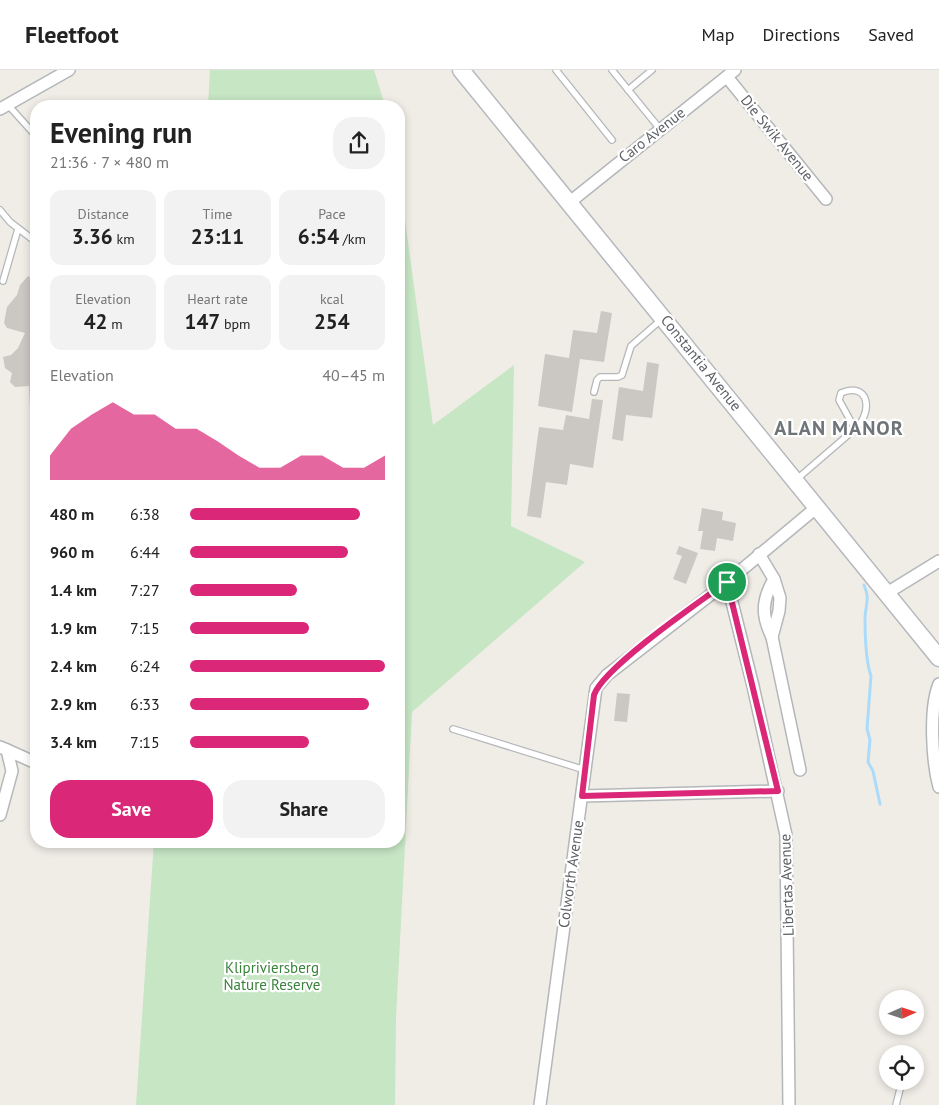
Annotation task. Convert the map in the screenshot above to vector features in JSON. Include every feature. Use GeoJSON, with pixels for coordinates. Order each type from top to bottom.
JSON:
{"type":"FeatureCollection","features":[{"type":"Feature","properties":{"kind":"street"},"geometry":{"type":"LineString","coordinates":[[4,107],[69,70]]}},
{"type":"Feature","properties":{"kind":"street","name":"Constantia Avenue"},"geometry":{"type":"LineString","coordinates":[[465,71],[939,658]]}},
{"type":"Feature","properties":{"kind":"street","name":"Caro Avenue"},"geometry":{"type":"LineString","coordinates":[[570,202],[731,73]]}},
{"type":"Feature","properties":{"kind":"street","name":"Die Swik Avenue"},"geometry":{"type":"LineString","coordinates":[[731,73],[826,199]]}},
{"type":"Feature","properties":{"kind":"street","name":"Colworth Avenue"},"geometry":{"type":"LineString","coordinates":[[540,1105],[594,695],[600,683],[658,633],[727,582],[817,507]]}},
{"type":"Feature","properties":{"kind":"street"},"geometry":{"type":"LineString","coordinates":[[759,554],[774,579],[780,598],[780,610],[772,637]]}},
{"type":"Feature","properties":{"kind":"street"},"geometry":{"type":"LineString","coordinates":[[887,593],[939,560]]}},
{"type":"Feature","properties":{"kind":"street"},"geometry":{"type":"LineString","coordinates":[[774,579],[766,593],[764,603],[766,624],[772,637],[800,770]]}},
{"type":"Feature","properties":{"kind":"street","name":"Libertas Avenue"},"geometry":{"type":"LineString","coordinates":[[727,582],[778,791],[788,851],[789,1105]]}},
{"type":"Feature","properties":{"kind":"street"},"geometry":{"type":"LineString","coordinates":[[939,684],[933,715],[939,787]]}},
{"type":"Feature","properties":{"kind":"street"},"geometry":{"type":"LineString","coordinates":[[3,748],[30,760]]}},
{"type":"Feature","properties":{"kind":"street"},"geometry":{"type":"LineString","coordinates":[[0,815],[12,771],[3,748]]}},
{"type":"Feature","properties":{"kind":"street"},"geometry":{"type":"LineString","coordinates":[[582,796],[778,791]]}},
{"type":"Feature","properties":{"kind":"lane"},"geometry":{"type":"LineString","coordinates":[[556,70],[612,140]]}},
{"type":"Feature","properties":{"kind":"lane"},"geometry":{"type":"LineString","coordinates":[[612,70],[660,129]]}},
{"type":"Feature","properties":{"kind":"lane"},"geometry":{"type":"LineString","coordinates":[[628,90],[652,70]]}},
{"type":"Feature","properties":{"kind":"lane"},"geometry":{"type":"LineString","coordinates":[[4,107],[30,131]]}},
{"type":"Feature","properties":{"kind":"lane"},"geometry":{"type":"LineString","coordinates":[[0,210],[18,229],[30,238]]}},
{"type":"Feature","properties":{"kind":"lane"},"geometry":{"type":"LineString","coordinates":[[3,281],[18,229]]}},
{"type":"Feature","properties":{"kind":"lane"},"geometry":{"type":"LineString","coordinates":[[594,392],[600,376],[618,378],[622,375],[632,346],[664,318]]}},
{"type":"Feature","properties":{"kind":"lane"},"geometry":{"type":"LineString","coordinates":[[795,480],[855,429],[865,418],[866,400],[860,392],[852,390],[841,393],[839,400],[855,429]]}},
{"type":"Feature","properties":{"kind":"lane"},"geometry":{"type":"LineString","coordinates":[[453,729],[585,770]]}},
{"type":"Feature","properties":{"kind":"lane"},"geometry":{"type":"LineString","coordinates":[[896,1105],[900,1090]]}},
{"type":"Feature","properties":{"kind":"green space"},"geometry":{"type":"Polygon","coordinates":[[[210,70],[374,70],[383,100],[208,100],[210,70]]]}},
{"type":"Feature","properties":{"kind":"green space","name":"Klipriviersberg Nature Reserve"},"geometry":{"type":"Polygon","coordinates":[[[405,220],[433,425],[514,365],[511,526],[585,562],[412,712],[405,845],[405,220]]]}},
{"type":"Feature","properties":{"kind":"green space","name":"Klipriviersberg Nature Reserve"},"geometry":{"type":"Polygon","coordinates":[[[154,848],[405,848],[396,1017],[395,1105],[136,1105],[154,848]]]}},
{"type":"Feature","properties":{"kind":"building"},"geometry":{"type":"Polygon","coordinates":[[[28,276],[30,277],[30,409],[29,386],[15,387],[10,382],[12,373],[5,368],[3,357],[11,355],[18,348],[25,333],[7,328],[4,323],[7,307],[17,295],[20,285],[28,276]]]}},
{"type":"Feature","properties":{"kind":"building"},"geometry":{"type":"Polygon","coordinates":[[[601,311],[612,313],[604,362],[580,359],[572,412],[538,406],[545,354],[569,358],[573,330],[597,333],[601,311]]]}},
{"type":"Feature","properties":{"kind":"building"},"geometry":{"type":"Polygon","coordinates":[[[647,362],[659,364],[652,418],[626,415],[623,441],[612,439],[619,387],[643,391],[647,362]]]}},
{"type":"Feature","properties":{"kind":"building"},"geometry":{"type":"Polygon","coordinates":[[[592,399],[603,400],[593,468],[570,464],[567,485],[546,482],[541,518],[527,516],[539,427],[563,430],[566,415],[589,419],[592,399]]]}},
{"type":"Feature","properties":{"kind":"building"},"geometry":{"type":"Polygon","coordinates":[[[702,508],[723,512],[722,520],[736,523],[733,541],[717,538],[715,551],[700,549],[703,531],[698,531],[702,508]]]}},
{"type":"Feature","properties":{"kind":"building"},"geometry":{"type":"Polygon","coordinates":[[[679,546],[698,553],[686,584],[673,579],[682,556],[676,554],[679,546]]]}},
{"type":"Feature","properties":{"kind":"building"},"geometry":{"type":"Polygon","coordinates":[[[617,693],[630,694],[627,722],[614,721],[617,693]]]}},
{"type":"Feature","properties":{"kind":"waterway"},"geometry":{"type":"LineString","coordinates":[[864,585],[867,598],[865,617],[866,647],[871,676],[867,729],[870,740],[868,762],[873,771],[880,804]]}},
{"type":"Feature","properties":{"kind":"district","name":"ALAN MANOR"},"geometry":{"type":"Point","coordinates":[839,428]}},
{"type":"Feature","properties":{"kind":"route"},"geometry":{"type":"LineString","coordinates":[[727,582],[778,791],[582,796],[596,688],[603,678],[658,633],[727,582]]}}]}
